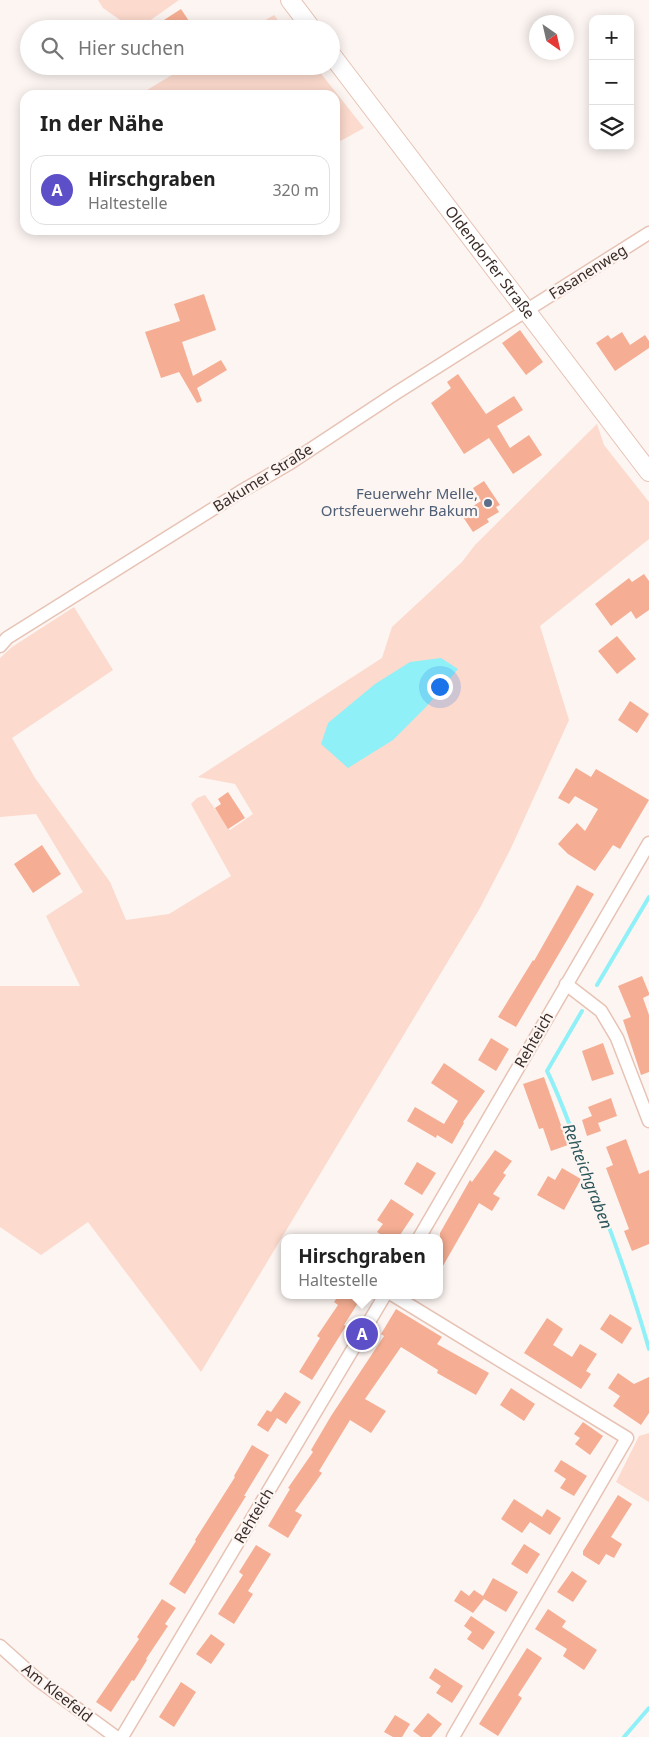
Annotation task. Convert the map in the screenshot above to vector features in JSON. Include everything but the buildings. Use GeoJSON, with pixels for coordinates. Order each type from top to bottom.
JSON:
{"type":"FeatureCollection","features":[{"type":"Feature","properties":{"kind":"main road"},"geometry":{"type":"LineString","coordinates":[[290,0],[305,20]]}},
{"type":"Feature","properties":{"kind":"main road","name":"Oldendorfer Straße"},"geometry":{"type":"LineString","coordinates":[[340,66],[649,472]]}},
{"type":"Feature","properties":{"kind":"street","name":"Fasanenweg"},"geometry":{"type":"LineString","coordinates":[[526,310],[649,233]]}},
{"type":"Feature","properties":{"kind":"street","name":"Bakumer Straße"},"geometry":{"type":"LineString","coordinates":[[0,646],[7,638],[240,492],[290,463],[526,310]]}},
{"type":"Feature","properties":{"kind":"street","name":"Rehteich"},"geometry":{"type":"LineString","coordinates":[[421,1234],[649,843]]}},
{"type":"Feature","properties":{"kind":"street"},"geometry":{"type":"LineString","coordinates":[[566,984],[601,1011],[617,1038],[648,1117]]}},
{"type":"Feature","properties":{"kind":"street","name":"Rehteich"},"geometry":{"type":"LineString","coordinates":[[122,1737],[383,1299]]}},
{"type":"Feature","properties":{"kind":"street"},"geometry":{"type":"LineString","coordinates":[[400,1299],[627,1438],[453,1737]]}},
{"type":"Feature","properties":{"kind":"street","name":"Am Kleefeld"},"geometry":{"type":"LineString","coordinates":[[0,1646],[38,1680],[116,1737]]}},
{"type":"Feature","properties":{"kind":"shaded area"},"geometry":{"type":"Polygon","coordinates":[[[98,0],[179,0],[151,20],[120,20],[103,8],[98,0]]]}},
{"type":"Feature","properties":{"kind":"shaded area"},"geometry":{"type":"Polygon","coordinates":[[[274,15],[278,20],[265,20],[274,15]]]}},
{"type":"Feature","properties":{"kind":"shaded area"},"geometry":{"type":"Polygon","coordinates":[[[172,75],[322,75],[334,90],[147,90],[172,75]]]}},
{"type":"Feature","properties":{"kind":"shaded area"},"geometry":{"type":"Polygon","coordinates":[[[340,98],[364,128],[340,141],[340,98]]]}},
{"type":"Feature","properties":{"kind":"shaded area"},"geometry":{"type":"Polygon","coordinates":[[[597,424],[604,445],[649,502],[649,539],[540,626],[569,720],[511,848],[480,908],[284,1234],[281,1234],[281,1239],[201,1372],[88,1222],[41,1255],[0,1227],[0,986],[80,986],[46,916],[83,892],[36,814],[0,817],[0,658],[12,647],[74,607],[113,670],[12,738],[35,778],[110,882],[126,920],[169,914],[231,876],[191,804],[197,798],[205,795],[230,830],[253,814],[235,784],[198,777],[382,658],[392,627],[462,562],[475,545],[597,424]]]}},
{"type":"Feature","properties":{"kind":"shaded area"},"geometry":{"type":"Polygon","coordinates":[[[649,1433],[649,1502],[616,1482],[639,1436],[649,1433]]]}},
{"type":"Feature","properties":{"kind":"water"},"geometry":{"type":"Polygon","coordinates":[[[441,658],[458,669],[426,707],[393,740],[348,768],[321,744],[328,723],[375,684],[410,662],[441,658]]]}},
{"type":"Feature","properties":{"kind":"waterway","name":"Rehteichgraben"},"geometry":{"type":"LineString","coordinates":[[597,985],[649,897]]}},
{"type":"Feature","properties":{"kind":"waterway","name":"Rehteichgraben"},"geometry":{"type":"LineString","coordinates":[[582,1011],[547,1071],[626,1274],[649,1349]]}},
{"type":"Feature","properties":{"kind":"waterway","name":"Rehteichgraben"},"geometry":{"type":"LineString","coordinates":[[624,1737],[649,1708]]}},
{"type":"Feature","properties":{"kind":"place","name":"Feuerwehr Melle, Ortsfeuerwehr Bakum"},"geometry":{"type":"Point","coordinates":[488,503]}},
{"type":"Feature","properties":{"kind":"place","name":"Hirschgraben"},"geometry":{"type":"Point","coordinates":[362,1334]}}]}
